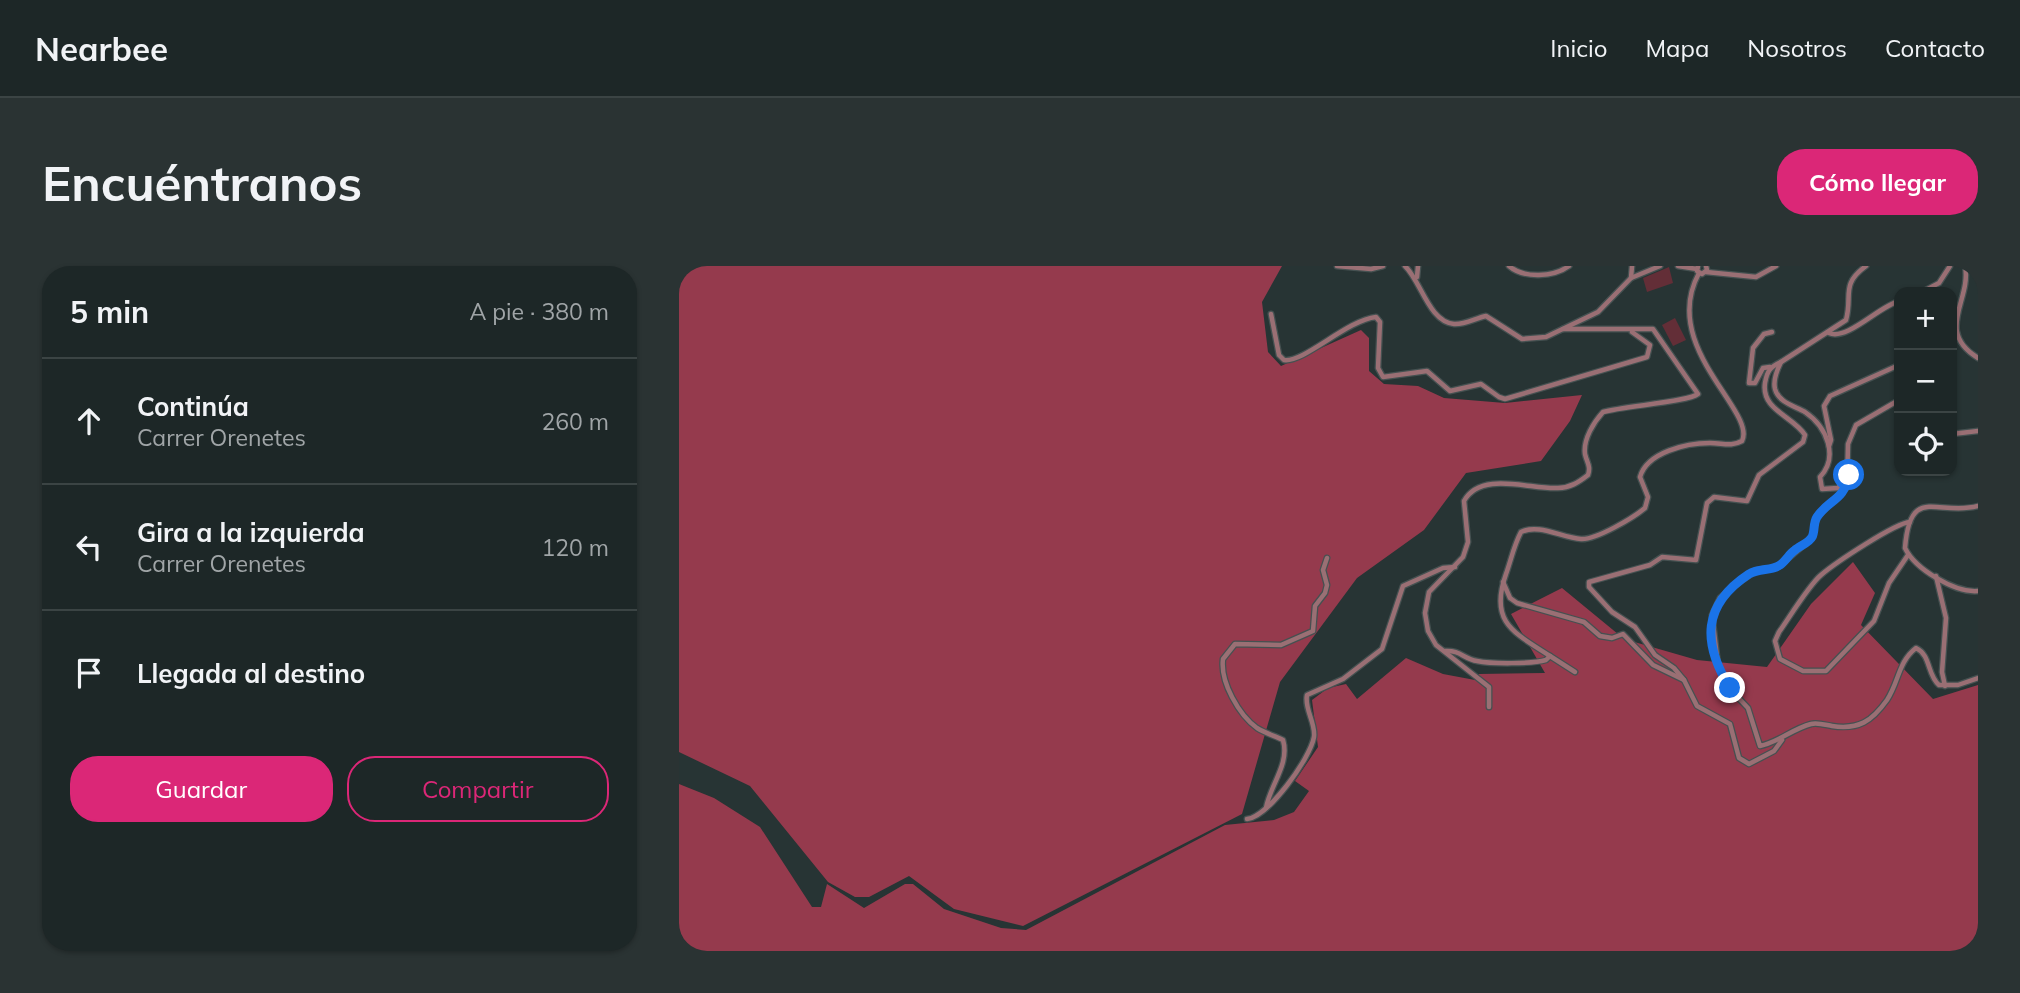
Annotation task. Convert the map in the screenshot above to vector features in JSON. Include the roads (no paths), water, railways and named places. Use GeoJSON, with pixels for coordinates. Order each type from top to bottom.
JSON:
{"type":"FeatureCollection","features":[{"type":"Feature","properties":{"kind":"street"},"geometry":{"type":"LineString","coordinates":[[1337,266],[1371,270],[1383,266]]}},
{"type":"Feature","properties":{"kind":"street"},"geometry":{"type":"LineString","coordinates":[[1405,266],[1417,277],[1428,304],[1446,322],[1460,324],[1486,316],[1511,334],[1530,341],[1598,312],[1630,278],[1660,266]]}},
{"type":"Feature","properties":{"kind":"street"},"geometry":{"type":"LineString","coordinates":[[1417,277],[1418,266]]}},
{"type":"Feature","properties":{"kind":"street"},"geometry":{"type":"LineString","coordinates":[[1509,266],[1516,272],[1557,274],[1569,266]]}},
{"type":"Feature","properties":{"kind":"street"},"geometry":{"type":"LineString","coordinates":[[1630,278],[1632,266]]}},
{"type":"Feature","properties":{"kind":"street"},"geometry":{"type":"LineString","coordinates":[[1678,266],[1756,277],[1776,266]]}},
{"type":"Feature","properties":{"kind":"street"},"geometry":{"type":"LineString","coordinates":[[1772,332],[1764,334],[1753,348],[1749,383],[1755,383],[1763,368],[1781,362],[1846,320],[1849,285],[1854,275],[1867,266]]}},
{"type":"Feature","properties":{"kind":"street"},"geometry":{"type":"LineString","coordinates":[[1931,287],[1939,283],[1950,266]]}},
{"type":"Feature","properties":{"kind":"street"},"geometry":{"type":"LineString","coordinates":[[1965,266],[1967,275],[1955,324],[1965,346],[1978,358]]}},
{"type":"Feature","properties":{"kind":"street"},"geometry":{"type":"LineString","coordinates":[[1575,672],[1519,636],[1504,619],[1498,596],[1517,540],[1525,530],[1584,540],[1602,533],[1645,508],[1649,502],[1640,477],[1649,461],[1661,454],[1702,443],[1733,446],[1742,441],[1744,427],[1734,406],[1704,366],[1694,340],[1690,299],[1698,269]]}},
{"type":"Feature","properties":{"kind":"street"},"geometry":{"type":"LineString","coordinates":[[1828,333],[1837,337],[1845,335],[1868,316],[1894,303]]}},
{"type":"Feature","properties":{"kind":"street"},"geometry":{"type":"LineString","coordinates":[[1271,314],[1279,355],[1284,360],[1298,357],[1353,323],[1376,317],[1380,322],[1378,368],[1383,377],[1427,371],[1450,391],[1481,384],[1499,397],[1505,398],[1647,357],[1650,345],[1625,329]]}},
{"type":"Feature","properties":{"kind":"street"},"geometry":{"type":"LineString","coordinates":[[1489,707],[1489,687],[1436,645],[1428,631],[1425,606],[1429,592],[1463,557],[1468,542],[1464,501],[1467,495],[1493,485],[1568,487],[1588,475],[1591,468],[1585,452],[1591,429],[1603,412],[1644,402],[1682,400],[1698,394],[1653,329],[1563,329]]}},
{"type":"Feature","properties":{"kind":"street"},"geometry":{"type":"LineString","coordinates":[[1781,362],[1776,373],[1775,390],[1783,400],[1814,420],[1832,454],[1828,469],[1819,483],[1822,489],[1837,488],[1849,475]]}},
{"type":"Feature","properties":{"kind":"street"},"geometry":{"type":"LineString","coordinates":[[1771,367],[1764,388],[1767,399],[1777,411],[1801,428],[1805,435],[1803,442],[1759,475],[1747,501],[1714,497],[1707,503],[1696,560],[1662,557],[1650,565],[1589,582],[1589,587],[1612,612],[1635,626],[1655,655],[1674,668],[1684,680],[1696,706],[1730,724],[1739,758],[1749,764],[1774,751],[1783,739]]}},
{"type":"Feature","properties":{"kind":"street"},"geometry":{"type":"LineString","coordinates":[[1829,447],[1831,440],[1824,406],[1830,396],[1894,367]]}},
{"type":"Feature","properties":{"kind":"street"},"geometry":{"type":"LineString","coordinates":[[1894,403],[1856,425],[1848,444],[1847,487],[1840,497],[1817,517],[1812,538],[1778,567],[1750,573],[1720,598],[1712,615],[1718,665],[1730,688],[1748,708],[1760,746],[1783,739],[1813,723],[1845,728],[1862,725],[1873,719],[1889,696],[1905,657],[1916,648],[1926,657],[1934,680],[1945,686],[1978,678]]}},
{"type":"Feature","properties":{"kind":"street"},"geometry":{"type":"LineString","coordinates":[[1957,434],[1978,432]]}},
{"type":"Feature","properties":{"kind":"street"},"geometry":{"type":"LineString","coordinates":[[1978,506],[1955,509],[1930,504],[1914,513],[1905,548],[1909,555],[1935,575],[1958,588],[1978,591]]}},
{"type":"Feature","properties":{"kind":"street"},"geometry":{"type":"LineString","coordinates":[[1909,555],[1889,583],[1874,621],[1826,671],[1803,671],[1780,659],[1775,641],[1814,582],[1878,537],[1902,523],[1910,522]]}},
{"type":"Feature","properties":{"kind":"street"},"geometry":{"type":"LineString","coordinates":[[1266,809],[1280,776],[1285,747],[1283,740],[1258,728],[1244,714],[1227,686],[1222,667],[1223,659],[1235,645],[1281,646],[1313,631],[1315,606],[1325,593],[1327,585],[1323,570],[1327,558]]}},
{"type":"Feature","properties":{"kind":"street"},"geometry":{"type":"LineString","coordinates":[[1247,819],[1255,818],[1266,809],[1309,752],[1314,734],[1307,695],[1343,679],[1382,649],[1403,586],[1443,568],[1455,567]]}},
{"type":"Feature","properties":{"kind":"street"},"geometry":{"type":"LineString","coordinates":[[1935,575],[1946,618],[1942,672],[1945,686]]}},
{"type":"Feature","properties":{"kind":"street"},"geometry":{"type":"LineString","coordinates":[[1503,581],[1510,598],[1517,603],[1578,619],[1592,631],[1612,638],[1623,634],[1653,666],[1684,680]]}},
{"type":"Feature","properties":{"kind":"street"},"geometry":{"type":"LineString","coordinates":[[1445,651],[1457,651],[1470,660],[1486,662],[1540,661],[1550,656]]}}]}
